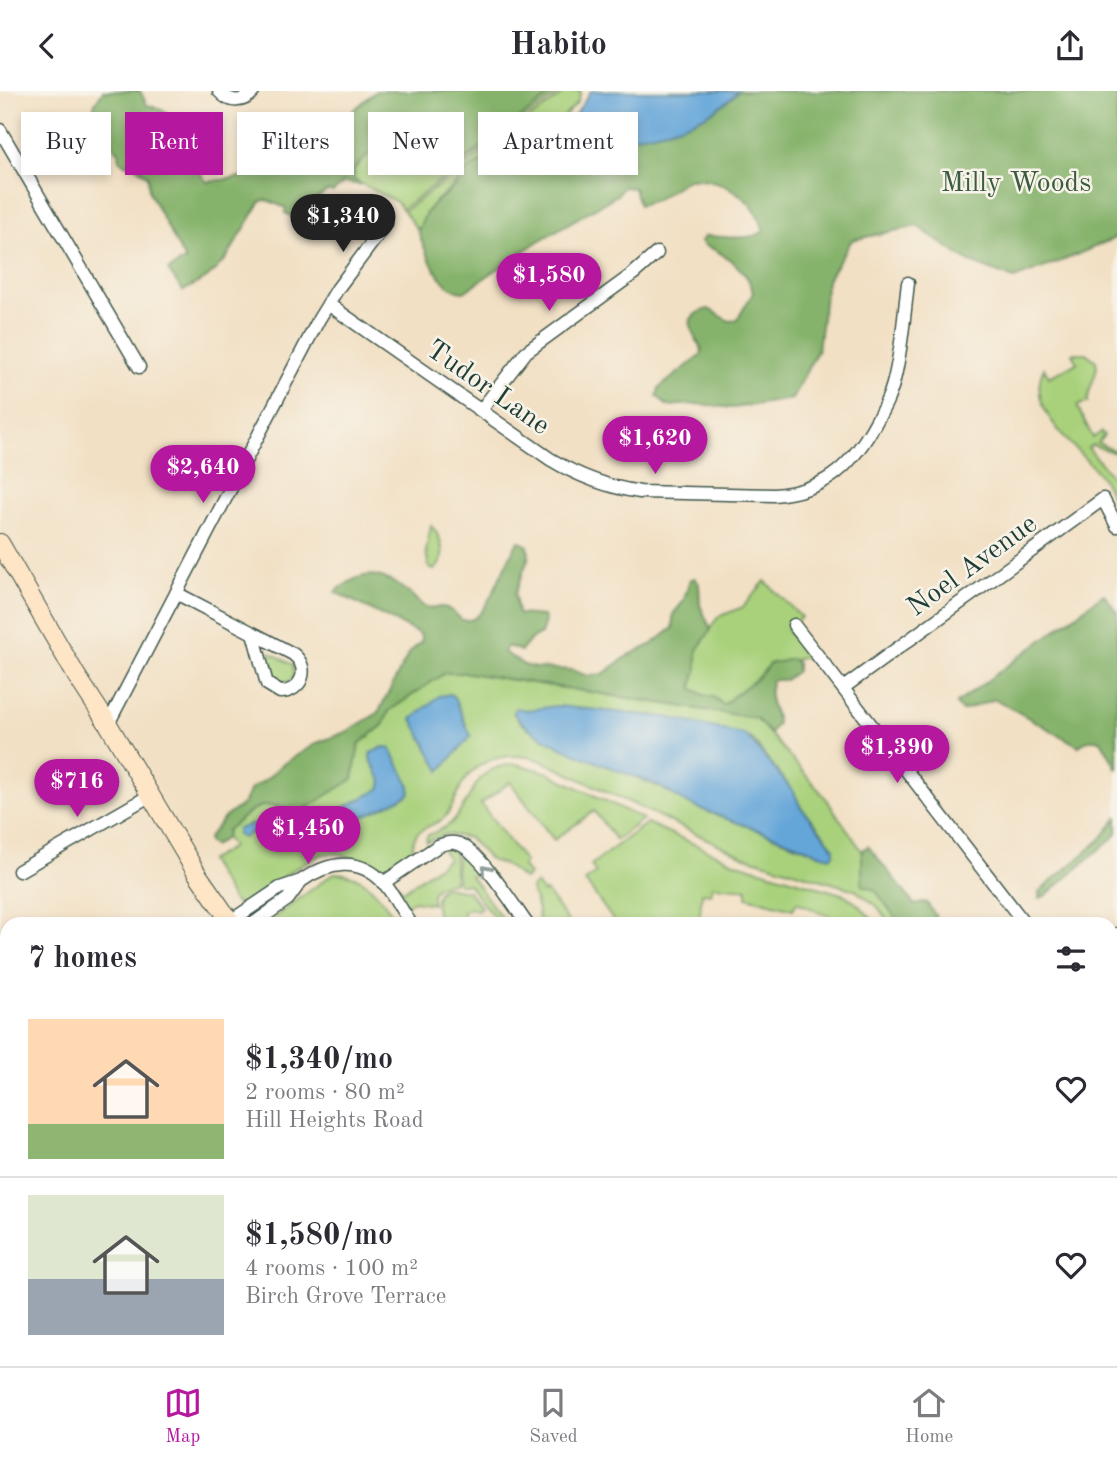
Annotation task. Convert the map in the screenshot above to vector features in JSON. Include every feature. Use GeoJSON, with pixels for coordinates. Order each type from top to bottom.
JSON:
{"type":"FeatureCollection","features":[{"type":"Feature","properties":{"kind":"street"},"geometry":{"type":"LineString","coordinates":[[219,91],[234,101],[248,98],[254,91]]}},
{"type":"Feature","properties":{"kind":"street"},"geometry":{"type":"LineString","coordinates":[[0,130],[139,367]]}},
{"type":"Feature","properties":{"kind":"street"},"geometry":{"type":"LineString","coordinates":[[108,724],[328,303],[386,224]]}},
{"type":"Feature","properties":{"kind":"street"},"geometry":{"type":"LineString","coordinates":[[481,410],[526,352],[633,274],[657,253]]}},
{"type":"Feature","properties":{"kind":"street","name":"Tudor Lane"},"geometry":{"type":"LineString","coordinates":[[328,303],[566,468],[620,489],[656,493],[774,495],[810,489],[840,471],[863,444],[887,401],[897,366],[908,283]]}},
{"type":"Feature","properties":{"kind":"street","name":"Noel Avenue"},"geometry":{"type":"LineString","coordinates":[[843,688],[1103,499],[1117,526]]}},
{"type":"Feature","properties":{"kind":"street"},"geometry":{"type":"LineString","coordinates":[[0,543],[7,570],[108,724],[196,872],[226,917]]}},
{"type":"Feature","properties":{"kind":"street"},"geometry":{"type":"LineString","coordinates":[[176,593],[253,633],[293,654],[300,661],[303,677],[295,689],[280,692],[267,684],[253,633]]}},
{"type":"Feature","properties":{"kind":"street"},"geometry":{"type":"LineString","coordinates":[[794,625],[1020,917]]}},
{"type":"Feature","properties":{"kind":"street"},"geometry":{"type":"LineString","coordinates":[[19,871],[151,795]]}},
{"type":"Feature","properties":{"kind":"street"},"geometry":{"type":"LineString","coordinates":[[383,883],[447,842],[457,843],[465,847],[488,872],[522,917]]}},
{"type":"Feature","properties":{"kind":"street"},"geometry":{"type":"LineString","coordinates":[[239,917],[280,888],[337,863],[360,868],[383,883],[406,917]]}},
{"type":"Feature","properties":{"kind":"street"},"geometry":{"type":"LineString","coordinates":[[263,917],[288,899],[301,881]]}},
{"type":"Feature","properties":{"kind":"green space"},"geometry":{"type":"Polygon","coordinates":[[[103,91],[140,91],[147,105],[166,112],[125,112],[125,164],[120,161],[119,152],[111,144],[111,112],[93,112],[103,91]]]}},
{"type":"Feature","properties":{"kind":"green space"},"geometry":{"type":"Polygon","coordinates":[[[376,91],[556,91],[528,112],[478,112],[478,149],[464,160],[464,112],[368,112],[368,155],[354,169],[354,112],[352,112],[376,91]]]}},
{"type":"Feature","properties":{"kind":"green space"},"geometry":{"type":"Polygon","coordinates":[[[556,91],[562,91],[534,112],[528,112],[556,91]]]}},
{"type":"Feature","properties":{"kind":"green space"},"geometry":{"type":"Polygon","coordinates":[[[567,91],[581,91],[578,102],[569,112],[538,112],[567,91]]]}},
{"type":"Feature","properties":{"kind":"green space","name":"Milly Woods"},"geometry":{"type":"Polygon","coordinates":[[[738,91],[1117,91],[1117,237],[1014,279],[968,261],[917,226],[852,240],[827,280],[818,349],[792,399],[733,408],[697,404],[667,406],[657,396],[659,388],[701,355],[702,350],[692,331],[693,316],[709,309],[729,321],[737,320],[753,293],[741,270],[701,241],[705,236],[743,237],[764,231],[760,219],[745,199],[725,185],[688,179],[655,200],[639,205],[634,188],[623,187],[617,195],[537,242],[464,292],[447,285],[434,268],[418,231],[432,205],[455,187],[464,173],[478,164],[478,175],[638,175],[638,135],[680,126],[721,106],[738,91]]]}},
{"type":"Feature","properties":{"kind":"green space"},"geometry":{"type":"Polygon","coordinates":[[[478,149],[478,153],[464,163],[464,160],[478,149]]]}},
{"type":"Feature","properties":{"kind":"green space"},"geometry":{"type":"Polygon","coordinates":[[[368,154],[368,175],[448,175],[402,209],[397,202],[354,180],[354,169],[368,154]]]}},
{"type":"Feature","properties":{"kind":"green space"},"geometry":{"type":"Polygon","coordinates":[[[478,157],[478,165],[464,173],[464,167],[478,157]]]}},
{"type":"Feature","properties":{"kind":"green space"},"geometry":{"type":"Polygon","coordinates":[[[202,175],[207,182],[243,175],[354,175],[354,180],[361,185],[344,182],[333,192],[327,191],[314,201],[301,218],[285,213],[286,208],[267,200],[261,201],[226,259],[207,278],[183,291],[168,270],[185,260],[149,192],[148,176],[202,175]]]}},
{"type":"Feature","properties":{"kind":"green space"},"geometry":{"type":"Polygon","coordinates":[[[453,175],[461,175],[430,207],[418,231],[404,211],[453,175]]]}},
{"type":"Feature","properties":{"kind":"green space"},"geometry":{"type":"Polygon","coordinates":[[[1072,353],[1086,353],[1096,361],[1096,372],[1088,402],[1077,406],[1093,438],[1101,432],[1104,435],[1098,443],[1117,452],[1092,445],[1088,448],[1117,482],[1117,505],[1101,477],[1056,427],[1041,399],[1039,384],[1044,368],[1049,377],[1077,363],[1072,353]]]}},
{"type":"Feature","properties":{"kind":"green space"},"geometry":{"type":"Polygon","coordinates":[[[431,525],[442,547],[441,560],[434,570],[429,568],[426,551],[431,525]]]}},
{"type":"Feature","properties":{"kind":"green space"},"geometry":{"type":"Polygon","coordinates":[[[519,541],[528,546],[529,556],[515,594],[518,614],[543,616],[545,621],[541,634],[531,639],[521,651],[507,646],[504,652],[524,665],[536,668],[572,670],[588,676],[603,674],[629,655],[651,645],[673,628],[673,614],[683,602],[690,580],[695,578],[699,584],[700,605],[711,630],[697,650],[697,668],[692,688],[724,705],[759,676],[769,664],[792,659],[797,663],[797,671],[785,680],[772,680],[770,697],[777,724],[770,734],[756,718],[469,673],[445,673],[389,711],[383,725],[359,744],[353,779],[299,813],[267,805],[253,810],[227,830],[226,838],[213,846],[208,842],[208,838],[225,817],[243,804],[251,789],[280,766],[317,743],[346,732],[378,713],[409,653],[422,641],[420,634],[335,592],[353,580],[369,575],[377,576],[395,583],[426,608],[446,608],[462,620],[472,620],[485,607],[519,541]]]}},
{"type":"Feature","properties":{"kind":"green space"},"geometry":{"type":"Polygon","coordinates":[[[765,581],[801,617],[787,630],[808,656],[771,667],[723,708],[690,689],[695,651],[718,617],[743,607],[765,581]]]}},
{"type":"Feature","properties":{"kind":"green space"},"geometry":{"type":"Polygon","coordinates":[[[1104,594],[1117,612],[1117,769],[1101,740],[1088,740],[1079,746],[995,699],[962,711],[956,704],[1104,594]]]}},
{"type":"Feature","properties":{"kind":"green space"},"geometry":{"type":"Polygon","coordinates":[[[270,652],[293,665],[294,676],[290,681],[279,683],[273,677],[267,655],[270,652]]]}},
{"type":"Feature","properties":{"kind":"green space"},"geometry":{"type":"Polygon","coordinates":[[[445,672],[469,673],[756,718],[825,797],[862,851],[862,885],[875,889],[895,917],[885,917],[877,906],[855,890],[743,856],[542,761],[521,756],[498,758],[478,767],[463,783],[445,817],[419,832],[415,836],[413,849],[389,866],[375,868],[341,854],[325,854],[295,869],[243,906],[234,902],[209,861],[232,847],[226,838],[227,830],[253,810],[267,805],[299,813],[359,744],[383,725],[389,711],[445,672]],[[557,706],[514,714],[522,724],[557,744],[664,789],[692,805],[822,855],[830,842],[800,806],[794,792],[751,738],[658,716],[557,706]]]}},
{"type":"Feature","properties":{"kind":"green space"},"geometry":{"type":"Polygon","coordinates":[[[516,764],[546,772],[643,819],[616,840],[594,811],[554,840],[510,782],[481,804],[525,862],[522,865],[529,875],[524,879],[505,865],[490,860],[469,838],[446,834],[426,842],[427,836],[452,822],[476,784],[490,770],[516,764]]]}},
{"type":"Feature","properties":{"kind":"green space"},"geometry":{"type":"Polygon","coordinates":[[[1117,818],[1117,834],[1045,896],[1039,898],[1039,892],[1099,841],[1117,818]]]}},
{"type":"Feature","properties":{"kind":"green space"},"geometry":{"type":"Polygon","coordinates":[[[647,823],[734,862],[845,895],[870,917],[831,917],[797,902],[793,909],[747,897],[747,889],[712,886],[711,894],[702,893],[700,917],[611,917],[585,881],[596,873],[591,865],[647,823]]]}},
{"type":"Feature","properties":{"kind":"green space"},"geometry":{"type":"Polygon","coordinates":[[[868,846],[915,905],[926,902],[935,917],[895,917],[875,890],[862,885],[862,851],[868,846]]]}},
{"type":"Feature","properties":{"kind":"green space"},"geometry":{"type":"Polygon","coordinates":[[[455,849],[454,883],[434,890],[433,904],[414,901],[404,907],[394,887],[397,884],[403,891],[448,859],[443,851],[455,849]]]}},
{"type":"Feature","properties":{"kind":"green space"},"geometry":{"type":"Polygon","coordinates":[[[459,850],[483,872],[471,876],[501,917],[494,917],[468,884],[458,884],[456,870],[459,850]]]}},
{"type":"Feature","properties":{"kind":"green space"},"geometry":{"type":"Polygon","coordinates":[[[334,873],[346,874],[365,883],[380,897],[394,917],[274,917],[334,873]]]}},
{"type":"Feature","properties":{"kind":"green space"},"geometry":{"type":"Polygon","coordinates":[[[536,884],[543,893],[546,891],[565,917],[538,917],[531,888],[536,884]]]}},
{"type":"Feature","properties":{"kind":"green space"},"geometry":{"type":"Polygon","coordinates":[[[444,887],[468,891],[481,907],[478,910],[469,908],[463,912],[463,917],[438,917],[436,898],[444,887]]]}},
{"type":"Feature","properties":{"kind":"water"},"geometry":{"type":"Polygon","coordinates":[[[591,91],[738,91],[701,118],[680,126],[638,135],[638,112],[577,112],[591,91]]]}},
{"type":"Feature","properties":{"kind":"water"},"geometry":{"type":"Polygon","coordinates":[[[450,694],[454,697],[471,736],[440,771],[412,719],[439,696],[450,694]]]}},
{"type":"Feature","properties":{"kind":"water"},"geometry":{"type":"Polygon","coordinates":[[[557,706],[667,717],[746,735],[794,792],[800,806],[834,848],[834,854],[830,857],[822,855],[724,818],[691,805],[654,784],[576,754],[536,733],[521,722],[513,711],[516,708],[526,710],[557,706]]]}},
{"type":"Feature","properties":{"kind":"water"},"geometry":{"type":"Polygon","coordinates":[[[383,747],[390,748],[410,786],[407,796],[322,836],[299,832],[280,833],[267,828],[258,829],[243,838],[237,835],[237,829],[259,822],[282,828],[298,826],[306,832],[319,827],[331,814],[380,789],[382,782],[370,758],[371,753],[383,747]]]}}]}
